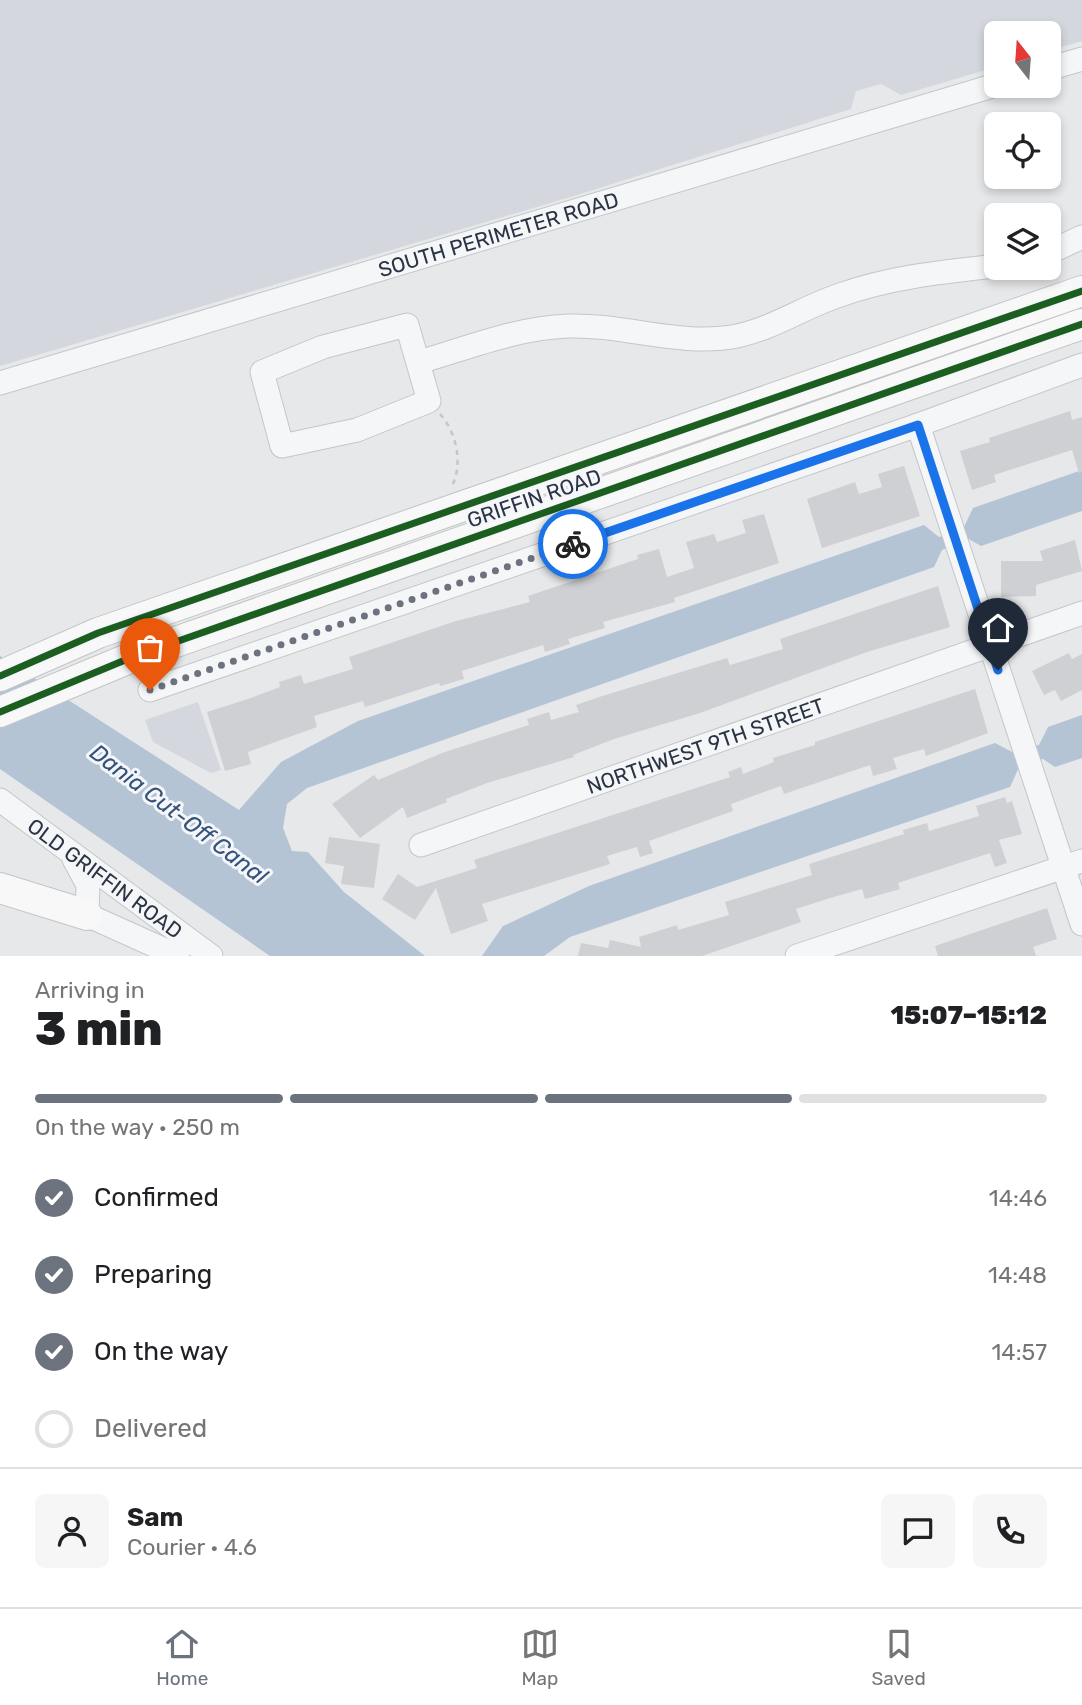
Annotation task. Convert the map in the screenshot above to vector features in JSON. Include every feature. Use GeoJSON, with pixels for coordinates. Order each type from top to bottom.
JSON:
{"type":"FeatureCollection","features":[{"type":"Feature","properties":{"kind":"main road","name":"GRIFFIN ROAD"},"geometry":{"type":"LineString","coordinates":[[0,676],[99,633],[1082,291]]}},
{"type":"Feature","properties":{"kind":"main road","name":"GRIFFIN ROAD"},"geometry":{"type":"LineString","coordinates":[[0,712],[130,658],[1082,324]]}},
{"type":"Feature","properties":{"kind":"main road"},"geometry":{"type":"LineString","coordinates":[[0,888],[88,915]]}},
{"type":"Feature","properties":{"kind":"street"},"geometry":{"type":"LineString","coordinates":[[1061,65],[1082,59]]}},
{"type":"Feature","properties":{"kind":"street","name":"SOUTH PERIMETER ROAD"},"geometry":{"type":"LineString","coordinates":[[0,383],[984,89]]}},
{"type":"Feature","properties":{"kind":"street"},"geometry":{"type":"LineString","coordinates":[[1061,247],[1082,237]]}},
{"type":"Feature","properties":{"kind":"street"},"geometry":{"type":"LineString","coordinates":[[419,362],[539,328],[607,327],[677,338],[735,336],[771,326],[837,296],[891,280],[984,268]]}},
{"type":"Feature","properties":{"kind":"street"},"geometry":{"type":"LineString","coordinates":[[407,325],[419,362],[429,401],[357,430],[282,446],[262,372],[323,347],[407,325]]}},
{"type":"Feature","properties":{"kind":"street"},"geometry":{"type":"LineString","coordinates":[[150,690],[918,425],[1082,365]]}},
{"type":"Feature","properties":{"kind":"street"},"geometry":{"type":"LineString","coordinates":[[918,425],[990,646],[1073,864],[1082,924]]}},
{"type":"Feature","properties":{"kind":"street","name":"NORTHWEST 9TH STREET"},"geometry":{"type":"LineString","coordinates":[[421,845],[1082,613]]}},
{"type":"Feature","properties":{"kind":"street","name":"OLD GRIFFIN ROAD"},"geometry":{"type":"LineString","coordinates":[[0,800],[212,956]]}},
{"type":"Feature","properties":{"kind":"street"},"geometry":{"type":"LineString","coordinates":[[70,854],[88,885],[88,915]]}},
{"type":"Feature","properties":{"kind":"street"},"geometry":{"type":"LineString","coordinates":[[797,956],[1073,864]]}},
{"type":"Feature","properties":{"kind":"street","name":"OLD GRIFFIN ROAD"},"geometry":{"type":"LineString","coordinates":[[88,915],[178,956]]}},
{"type":"Feature","properties":{"kind":"path"},"geometry":{"type":"LineString","coordinates":[[429,401],[450,425],[458,467],[454,482],[435,517]]}},
{"type":"Feature","properties":{"kind":"shaded area"},"geometry":{"type":"Polygon","coordinates":[[[0,0],[1082,0],[1082,41],[1061,47],[1061,21],[984,21],[984,71],[901,95],[881,84],[856,91],[851,109],[577,195],[0,366],[0,0]]]}},
{"type":"Feature","properties":{"kind":"shaded area"},"geometry":{"type":"Polygon","coordinates":[[[198,702],[221,770],[211,773],[153,742],[145,720],[198,702]]]}},
{"type":"Feature","properties":{"kind":"water"},"geometry":{"type":"Polygon","coordinates":[[[1082,470],[1082,511],[981,546],[967,538],[963,529],[973,508],[1082,470]]]}},
{"type":"Feature","properties":{"kind":"water","name":"Dania Cut-Off Canal"},"geometry":{"type":"Polygon","coordinates":[[[924,525],[939,537],[946,535],[949,547],[942,550],[934,567],[307,788],[287,804],[283,828],[292,851],[308,852],[344,892],[425,956],[270,956],[0,769],[0,656],[239,810],[281,762],[358,721],[924,525]]]}},
{"type":"Feature","properties":{"kind":"water"},"geometry":{"type":"Polygon","coordinates":[[[1082,715],[1082,758],[1055,767],[1043,759],[1039,760],[1034,746],[1039,745],[1048,727],[1082,715]]]}},
{"type":"Feature","properties":{"kind":"water"},"geometry":{"type":"Polygon","coordinates":[[[995,743],[1018,755],[1020,765],[1010,787],[570,937],[544,956],[482,956],[503,926],[589,886],[995,743]]]}},
{"type":"Feature","properties":{"kind":"building"},"geometry":{"type":"Polygon","coordinates":[[[1070,411],[1072,420],[1082,417],[1082,472],[1079,473],[1072,450],[994,475],[996,482],[972,490],[960,451],[990,442],[989,438],[1070,411]]]}},
{"type":"Feature","properties":{"kind":"building"},"geometry":{"type":"Polygon","coordinates":[[[904,466],[920,516],[822,548],[807,499],[855,482],[859,494],[882,487],[878,474],[904,466]]]}},
{"type":"Feature","properties":{"kind":"building"},"geometry":{"type":"Polygon","coordinates":[[[764,514],[779,563],[674,598],[675,602],[603,622],[605,628],[568,639],[570,644],[545,652],[543,645],[462,671],[464,679],[440,686],[439,683],[365,707],[363,701],[314,716],[317,727],[248,752],[251,764],[225,771],[207,712],[280,687],[279,682],[301,675],[304,684],[353,669],[349,657],[456,621],[530,602],[528,596],[638,559],[637,555],[659,549],[667,577],[694,568],[686,542],[714,534],[717,542],[746,533],[742,520],[764,514]]]}},
{"type":"Feature","properties":{"kind":"building"},"geometry":{"type":"Polygon","coordinates":[[[1075,540],[1082,571],[1036,585],[1036,596],[1001,597],[1001,561],[1043,561],[1040,551],[1075,540]]]}},
{"type":"Feature","properties":{"kind":"building"},"geometry":{"type":"Polygon","coordinates":[[[938,586],[950,627],[867,652],[700,713],[614,739],[573,755],[574,757],[487,783],[407,818],[403,807],[360,838],[332,804],[374,775],[378,780],[442,753],[529,725],[527,719],[549,712],[551,720],[579,712],[576,705],[599,697],[727,658],[730,665],[783,649],[780,639],[938,586]]]}},
{"type":"Feature","properties":{"kind":"building"},"geometry":{"type":"Polygon","coordinates":[[[1069,653],[1072,659],[1082,654],[1082,690],[1061,701],[1055,690],[1044,695],[1032,671],[1069,653]]]}},
{"type":"Feature","properties":{"kind":"building"},"geometry":{"type":"Polygon","coordinates":[[[975,689],[988,733],[926,756],[924,749],[893,758],[897,769],[873,776],[870,765],[784,794],[781,786],[731,804],[733,811],[649,841],[653,853],[640,857],[637,847],[607,856],[610,864],[482,904],[488,921],[451,934],[436,888],[415,920],[382,899],[398,874],[417,887],[477,868],[474,860],[730,777],[728,772],[741,767],[743,774],[774,762],[773,758],[815,745],[815,742],[975,689]]]}},
{"type":"Feature","properties":{"kind":"building"},"geometry":{"type":"Polygon","coordinates":[[[1005,797],[1007,803],[1012,801],[1022,834],[999,840],[1007,863],[995,867],[990,853],[898,883],[900,889],[865,899],[862,889],[830,898],[796,909],[801,922],[702,956],[578,956],[581,943],[608,948],[610,940],[641,947],[639,937],[677,925],[678,930],[729,915],[725,902],[812,875],[809,864],[904,834],[903,830],[927,823],[929,831],[979,816],[976,806],[1005,797]]]}},
{"type":"Feature","properties":{"kind":"building"},"geometry":{"type":"Polygon","coordinates":[[[329,837],[380,844],[374,888],[341,884],[344,866],[325,863],[329,837]]]}},
{"type":"Feature","properties":{"kind":"building"},"geometry":{"type":"Polygon","coordinates":[[[1047,908],[1057,939],[1033,947],[1036,956],[938,956],[935,946],[1047,908]]]}},
{"type":"Feature","properties":{"kind":"cycle path"},"geometry":{"type":"LineString","coordinates":[[0,676],[98,633],[1082,291]]}},
{"type":"Feature","properties":{"kind":"cycle path"},"geometry":{"type":"LineString","coordinates":[[0,712],[130,658],[1082,324]]}},
{"type":"Feature","properties":{"kind":"way so far"},"geometry":{"type":"LineString","coordinates":[[150,690],[573,544]]}},
{"type":"Feature","properties":{"kind":"route"},"geometry":{"type":"LineString","coordinates":[[573,544],[918,425],[998,670]]}}]}
